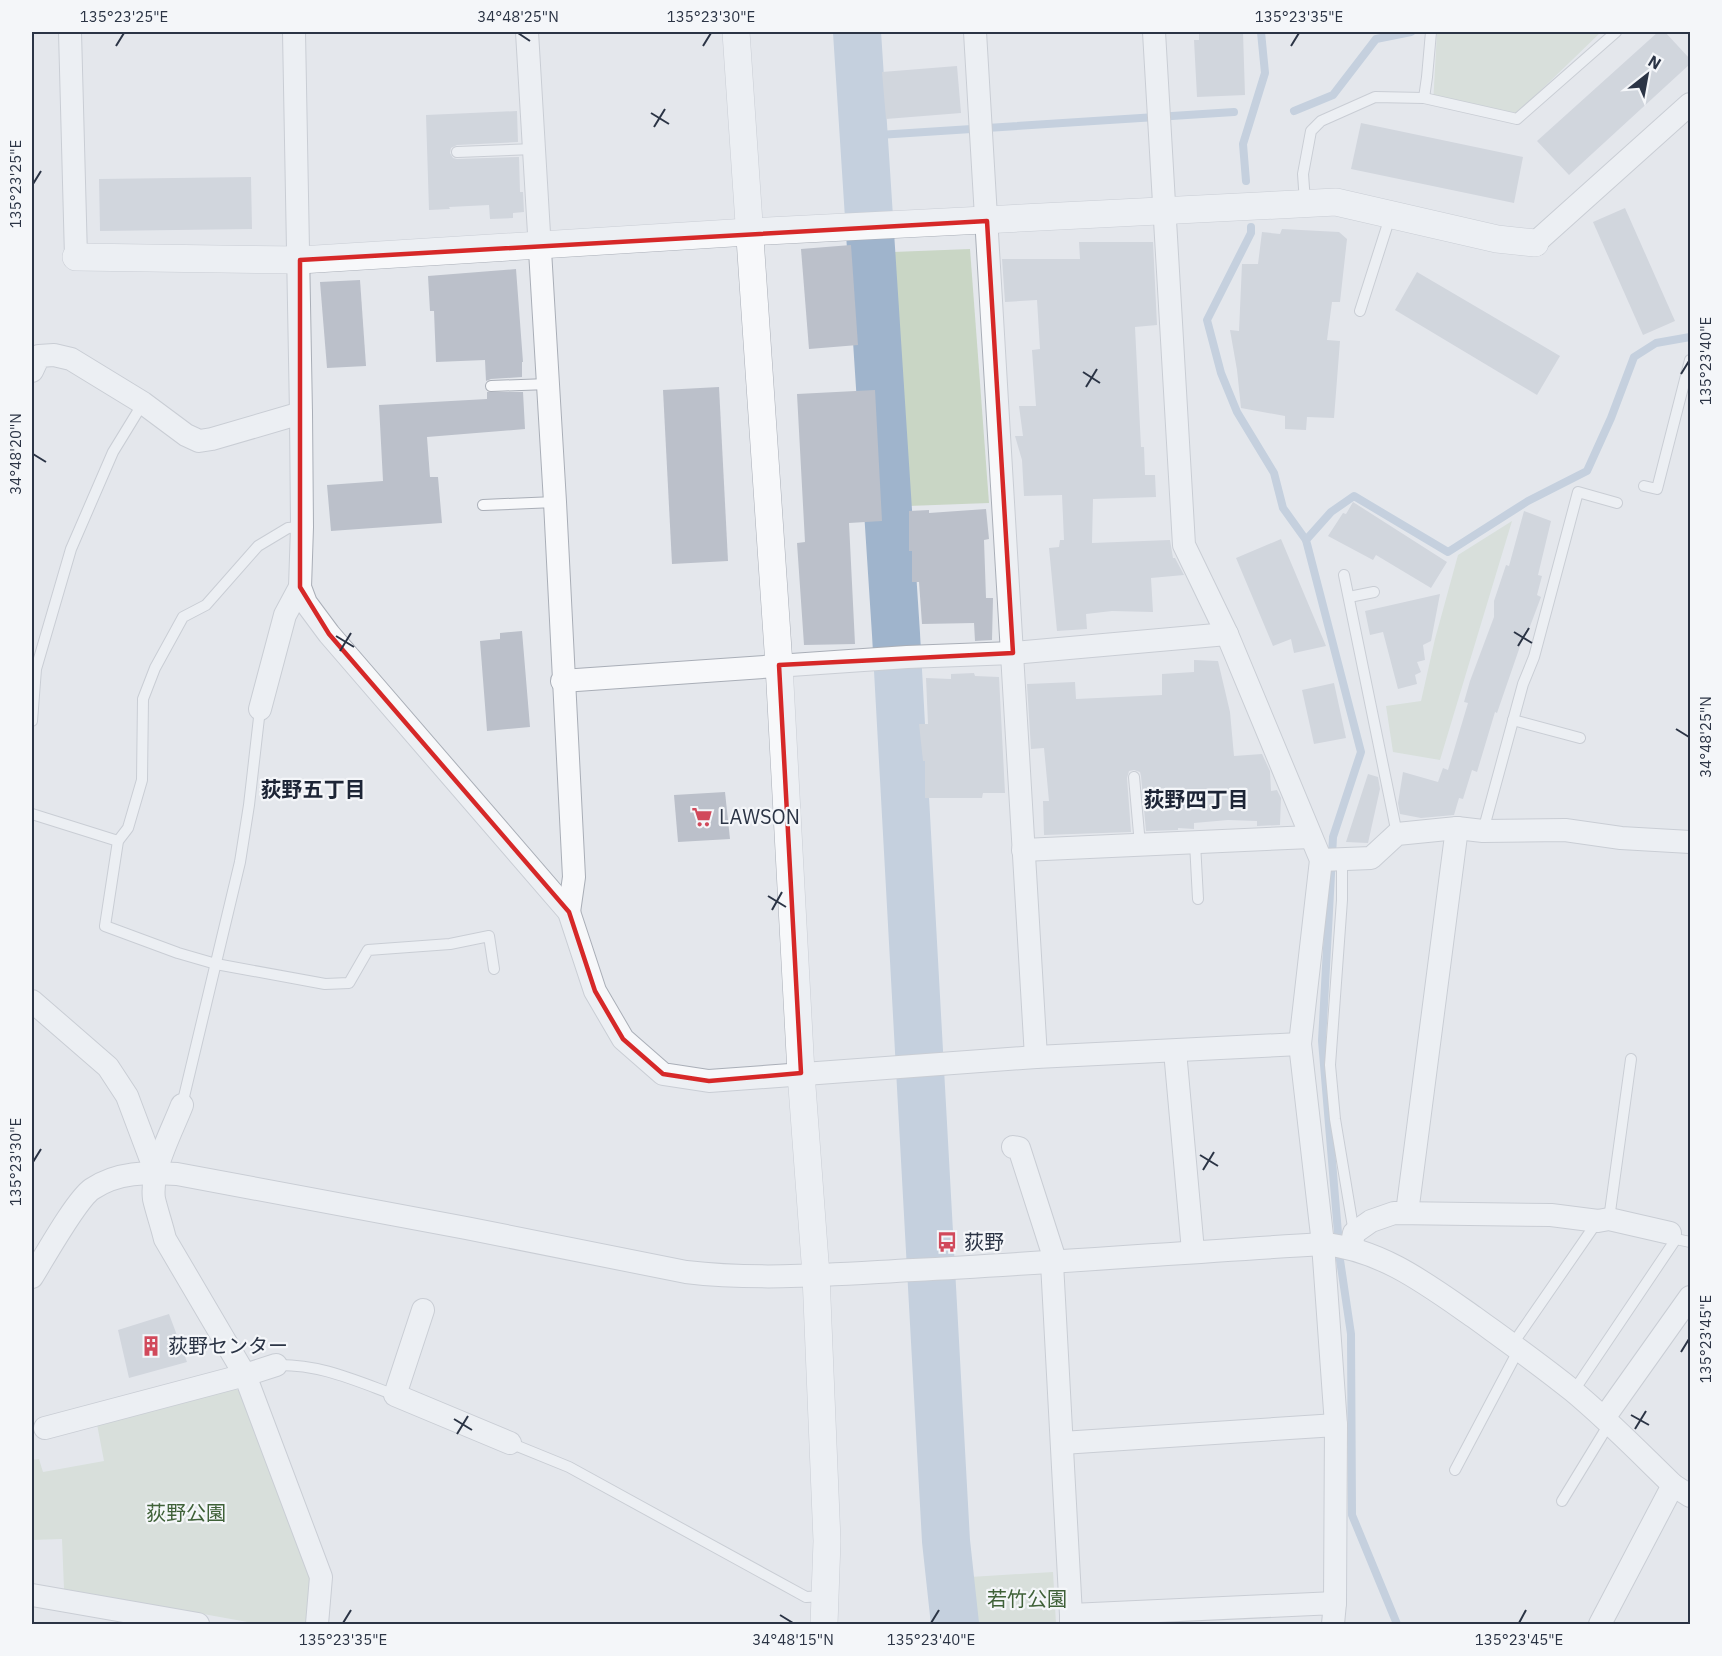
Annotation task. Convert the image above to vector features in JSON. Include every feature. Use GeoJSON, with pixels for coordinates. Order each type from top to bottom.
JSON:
{"type":"FeatureCollection","features":[{"type":"Feature","properties":{"kind":"street"},"geometry":{"type":"LineString","coordinates":[[70,32],[76,257],[300,260],[748,232],[987,221],[1305,202],[1336,202],[1497,239],[1535,243],[1690,104]]}},
{"type":"Feature","properties":{"kind":"street"},"geometry":{"type":"LineString","coordinates":[[294,32],[300,260],[302,527],[300,587],[306,603],[329,634],[569,912],[595,991],[622,1039],[663,1074],[709,1081],[1036,1057],[1300,1044]]}},
{"type":"Feature","properties":{"kind":"street"},"geometry":{"type":"LineString","coordinates":[[527,32],[555,502],[562,681],[574,877],[569,912]]}},
{"type":"Feature","properties":{"kind":"street"},"geometry":{"type":"LineString","coordinates":[[736,32],[779,665],[801,1073],[816,1275],[827,1541],[824,1624]]}},
{"type":"Feature","properties":{"kind":"street"},"geometry":{"type":"LineString","coordinates":[[975,32],[1036,1057]]}},
{"type":"Feature","properties":{"kind":"street"},"geometry":{"type":"LineString","coordinates":[[1154,32],[1184,545],[1227,634],[1311,837],[1332,860]]}},
{"type":"Feature","properties":{"kind":"street"},"geometry":{"type":"LineString","coordinates":[[34,359],[54,355],[71,359],[142,403],[186,435],[200,441],[301,413]]}},
{"type":"Feature","properties":{"kind":"street"},"geometry":{"type":"LineString","coordinates":[[260,709],[285,615],[300,587]]}},
{"type":"Feature","properties":{"kind":"street"},"geometry":{"type":"LineString","coordinates":[[562,681],[779,665],[1013,653],[1227,634]]}},
{"type":"Feature","properties":{"kind":"street"},"geometry":{"type":"LineString","coordinates":[[1407,1213],[1457,828]]}},
{"type":"Feature","properties":{"kind":"street"},"geometry":{"type":"LineString","coordinates":[[1332,860],[1371,858],[1396,834],[1457,828],[1483,831],[1564,830],[1621,838],[1690,842]]}},
{"type":"Feature","properties":{"kind":"street"},"geometry":{"type":"LineString","coordinates":[[1023,850],[1311,837]]}},
{"type":"Feature","properties":{"kind":"street"},"geometry":{"type":"LineString","coordinates":[[1020,1146],[1054,1263],[1071,1620],[1334,1614],[1336,1425],[1323,1244],[1300,1044],[1332,860]]}},
{"type":"Feature","properties":{"kind":"street"},"geometry":{"type":"LineString","coordinates":[[32,1001],[108,1067],[127,1096],[156,1173]]}},
{"type":"Feature","properties":{"kind":"street"},"geometry":{"type":"LineString","coordinates":[[1175,1051],[1193,1251]]}},
{"type":"Feature","properties":{"kind":"street"},"geometry":{"type":"LineString","coordinates":[[182,1105],[156,1173],[154,1197],[165,1239],[245,1376],[321,1577],[317,1624]]}},
{"type":"Feature","properties":{"kind":"street"},"geometry":{"type":"LineString","coordinates":[[32,1277],[79,1202],[90,1190],[128,1174],[156,1173],[177,1174],[686,1272],[722,1276],[816,1275],[1054,1263],[1353,1241],[1444,1296],[1516,1347],[1573,1392],[1682,1490],[1600,1624]]}},
{"type":"Feature","properties":{"kind":"street"},"geometry":{"type":"LineString","coordinates":[[1353,1241],[1371,1221],[1394,1213],[1551,1215],[1603,1220],[1679,1238]]}},
{"type":"Feature","properties":{"kind":"street"},"geometry":{"type":"LineString","coordinates":[[1606,1421],[1690,1297]]}},
{"type":"Feature","properties":{"kind":"street"},"geometry":{"type":"LineString","coordinates":[[423,1310],[395,1395],[510,1443]]}},
{"type":"Feature","properties":{"kind":"street"},"geometry":{"type":"LineString","coordinates":[[45,1428],[245,1376],[276,1365]]}},
{"type":"Feature","properties":{"kind":"street"},"geometry":{"type":"LineString","coordinates":[[1062,1443],[1336,1425]]}},
{"type":"Feature","properties":{"kind":"street"},"geometry":{"type":"LineString","coordinates":[[32,1595],[198,1624]]}},
{"type":"Feature","properties":{"kind":"lane"},"geometry":{"type":"LineString","coordinates":[[1424,98],[1431,32]]}},
{"type":"Feature","properties":{"kind":"lane"},"geometry":{"type":"LineString","coordinates":[[1305,202],[1303,174],[1311,131],[1321,121],[1375,97],[1424,98],[1516,118],[1616,32]]}},
{"type":"Feature","properties":{"kind":"lane"},"geometry":{"type":"LineString","coordinates":[[458,152],[534,148]]}},
{"type":"Feature","properties":{"kind":"lane"},"geometry":{"type":"LineString","coordinates":[[1360,310],[1391,214]]}},
{"type":"Feature","properties":{"kind":"lane"},"geometry":{"type":"LineString","coordinates":[[1644,486],[1657,489],[1690,360]]}},
{"type":"Feature","properties":{"kind":"lane"},"geometry":{"type":"LineString","coordinates":[[491,386],[548,384]]}},
{"type":"Feature","properties":{"kind":"lane"},"geometry":{"type":"LineString","coordinates":[[32,721],[36,669],[71,549],[113,452],[142,403]]}},
{"type":"Feature","properties":{"kind":"lane"},"geometry":{"type":"LineString","coordinates":[[1483,831],[1523,684],[1534,657],[1578,492],[1617,503]]}},
{"type":"Feature","properties":{"kind":"lane"},"geometry":{"type":"LineString","coordinates":[[483,505],[555,502]]}},
{"type":"Feature","properties":{"kind":"lane"},"geometry":{"type":"LineString","coordinates":[[302,527],[288,528],[258,546],[206,605],[183,617],[155,668],[143,699],[142,780],[128,828],[118,841],[105,926],[178,953],[216,964],[325,984],[349,983],[368,950],[450,944],[489,936],[494,969]]}},
{"type":"Feature","properties":{"kind":"lane"},"geometry":{"type":"LineString","coordinates":[[1344,575],[1396,834]]}},
{"type":"Feature","properties":{"kind":"lane"},"geometry":{"type":"LineString","coordinates":[[1349,597],[1374,591]]}},
{"type":"Feature","properties":{"kind":"lane"},"geometry":{"type":"LineString","coordinates":[[182,1105],[240,862],[260,709]]}},
{"type":"Feature","properties":{"kind":"lane"},"geometry":{"type":"LineString","coordinates":[[1513,720],[1580,738]]}},
{"type":"Feature","properties":{"kind":"lane"},"geometry":{"type":"LineString","coordinates":[[1134,777],[1140,845]]}},
{"type":"Feature","properties":{"kind":"lane"},"geometry":{"type":"LineString","coordinates":[[32,814],[118,841]]}},
{"type":"Feature","properties":{"kind":"lane"},"geometry":{"type":"LineString","coordinates":[[1195,843],[1198,899]]}},
{"type":"Feature","properties":{"kind":"lane"},"geometry":{"type":"LineString","coordinates":[[1332,860],[1342,900],[1330,1065],[1335,1119],[1353,1241]]}},
{"type":"Feature","properties":{"kind":"lane"},"geometry":{"type":"LineString","coordinates":[[1455,1470],[1516,1347],[1603,1220],[1628,1124],[1631,1059]]}},
{"type":"Feature","properties":{"kind":"lane"},"geometry":{"type":"LineString","coordinates":[[1573,1392],[1679,1238]]}},
{"type":"Feature","properties":{"kind":"lane"},"geometry":{"type":"LineString","coordinates":[[276,1365],[318,1368],[395,1395]]}},
{"type":"Feature","properties":{"kind":"lane"},"geometry":{"type":"LineString","coordinates":[[1562,1501],[1606,1421]]}},
{"type":"Feature","properties":{"kind":"lane"},"geometry":{"type":"LineString","coordinates":[[510,1443],[569,1467],[806,1597],[826,1596]]}},
{"type":"Feature","properties":{"kind":"highlighted area"},"geometry":{"type":"Polygon","coordinates":[[[987,221],[1013,653],[779,665],[801,1073],[709,1081],[663,1074],[623,1039],[595,991],[569,912],[329,634],[300,587],[300,260],[987,221]]]}},
{"type":"Feature","properties":{"kind":"green space"},"geometry":{"type":"Polygon","coordinates":[[[1437,32],[1601,32],[1508,122],[1433,105],[1437,32]]]}},
{"type":"Feature","properties":{"kind":"green space"},"geometry":{"type":"Polygon","coordinates":[[[970,249],[989,503],[908,506],[893,252],[970,249]]]}},
{"type":"Feature","properties":{"kind":"green space"},"geometry":{"type":"Polygon","coordinates":[[[1512,521],[1440,760],[1393,752],[1386,706],[1421,701],[1458,555],[1512,521]]]}},
{"type":"Feature","properties":{"kind":"green space","name":"荻野公園"},"geometry":{"type":"Polygon","coordinates":[[[228,1386],[238,1390],[249,1410],[313,1576],[307,1622],[305,1624],[259,1624],[64,1589],[62,1539],[32,1540],[32,1460],[39,1459],[43,1472],[104,1461],[96,1419],[228,1386]]]}},
{"type":"Feature","properties":{"kind":"green space","name":"若竹公園"},"geometry":{"type":"Polygon","coordinates":[[[1053,1572],[1056,1624],[969,1624],[970,1577],[1053,1572]]]}},
{"type":"Feature","properties":{"kind":"building"},"geometry":{"type":"Polygon","coordinates":[[[1199,32],[1243,32],[1245,95],[1197,97],[1194,40],[1199,40],[1199,32]]]}},
{"type":"Feature","properties":{"kind":"building"},"geometry":{"type":"Polygon","coordinates":[[[1658,32],[1665,32],[1690,59],[1690,64],[1569,175],[1537,141],[1658,32]]]}},
{"type":"Feature","properties":{"kind":"building"},"geometry":{"type":"Polygon","coordinates":[[[957,66],[961,113],[886,119],[882,72],[957,66]]]}},
{"type":"Feature","properties":{"kind":"building"},"geometry":{"type":"Polygon","coordinates":[[[517,111],[518,142],[457,145],[451,148],[450,153],[453,158],[457,159],[519,157],[520,192],[523,192],[524,212],[513,213],[513,218],[490,219],[489,205],[429,210],[426,115],[517,111]]]}},
{"type":"Feature","properties":{"kind":"building"},"geometry":{"type":"Polygon","coordinates":[[[1361,123],[1523,157],[1514,203],[1351,169],[1361,123]]]}},
{"type":"Feature","properties":{"kind":"building"},"geometry":{"type":"Polygon","coordinates":[[[251,177],[252,229],[100,231],[99,179],[251,177]]]}},
{"type":"Feature","properties":{"kind":"building"},"geometry":{"type":"Polygon","coordinates":[[[1625,208],[1675,321],[1643,335],[1593,222],[1625,208]]]}},
{"type":"Feature","properties":{"kind":"building"},"geometry":{"type":"Polygon","coordinates":[[[1282,229],[1339,232],[1347,239],[1340,302],[1332,302],[1327,340],[1340,341],[1334,418],[1307,417],[1306,430],[1285,429],[1285,416],[1241,408],[1230,330],[1239,331],[1242,264],[1258,264],[1262,232],[1280,234],[1282,229]]]}},
{"type":"Feature","properties":{"kind":"building"},"geometry":{"type":"Polygon","coordinates":[[[1079,242],[1153,242],[1157,325],[1135,327],[1141,447],[1144,447],[1145,475],[1155,475],[1156,497],[1093,499],[1092,543],[1170,540],[1173,558],[1184,575],[1151,578],[1153,612],[1112,611],[1086,614],[1087,629],[1057,631],[1049,548],[1059,547],[1060,540],[1064,540],[1062,495],[1024,496],[1022,460],[1015,436],[1023,436],[1019,406],[1036,406],[1032,350],[1040,349],[1037,300],[1005,302],[1002,259],[1080,259],[1079,242]]]}},
{"type":"Feature","properties":{"kind":"building"},"geometry":{"type":"Polygon","coordinates":[[[851,245],[858,345],[809,349],[801,249],[851,245]]]}},
{"type":"Feature","properties":{"kind":"building"},"geometry":{"type":"Polygon","coordinates":[[[516,269],[523,362],[522,377],[486,381],[485,360],[436,362],[434,311],[430,311],[428,276],[516,269]]]}},
{"type":"Feature","properties":{"kind":"building"},"geometry":{"type":"Polygon","coordinates":[[[1417,272],[1560,356],[1537,395],[1395,310],[1417,272]]]}},
{"type":"Feature","properties":{"kind":"building"},"geometry":{"type":"Polygon","coordinates":[[[360,280],[366,366],[327,368],[320,282],[360,280]]]}},
{"type":"Feature","properties":{"kind":"building"},"geometry":{"type":"Polygon","coordinates":[[[719,387],[728,561],[672,564],[663,390],[719,387]]]}},
{"type":"Feature","properties":{"kind":"building"},"geometry":{"type":"Polygon","coordinates":[[[875,390],[882,521],[849,523],[855,644],[804,645],[797,543],[805,542],[797,394],[875,390]]]}},
{"type":"Feature","properties":{"kind":"building"},"geometry":{"type":"Polygon","coordinates":[[[487,392],[523,392],[525,429],[427,437],[430,477],[438,477],[442,523],[331,531],[327,485],[383,481],[379,405],[487,399],[487,392]]]}},
{"type":"Feature","properties":{"kind":"building"},"geometry":{"type":"Polygon","coordinates":[[[1353,502],[1447,562],[1431,588],[1376,555],[1373,560],[1328,536],[1353,502]]]}},
{"type":"Feature","properties":{"kind":"building"},"geometry":{"type":"Polygon","coordinates":[[[986,509],[989,539],[984,540],[986,598],[993,598],[992,640],[975,641],[974,623],[922,624],[919,582],[912,582],[909,511],[929,510],[929,513],[986,509]]]}},
{"type":"Feature","properties":{"kind":"building"},"geometry":{"type":"Polygon","coordinates":[[[1524,511],[1551,521],[1538,575],[1542,576],[1537,595],[1541,597],[1529,629],[1526,629],[1497,713],[1495,712],[1477,772],[1472,770],[1463,799],[1459,798],[1454,815],[1421,818],[1400,814],[1398,803],[1403,772],[1438,782],[1443,768],[1448,770],[1468,703],[1464,702],[1470,681],[1494,617],[1494,601],[1506,565],[1509,566],[1524,511]]]}},
{"type":"Feature","properties":{"kind":"building"},"geometry":{"type":"Polygon","coordinates":[[[1281,539],[1326,646],[1294,653],[1291,639],[1273,646],[1236,558],[1281,539]]]}},
{"type":"Feature","properties":{"kind":"building"},"geometry":{"type":"Polygon","coordinates":[[[1440,594],[1431,641],[1423,645],[1425,660],[1417,662],[1421,672],[1415,675],[1417,684],[1398,689],[1383,632],[1370,635],[1365,611],[1440,594]]]}},
{"type":"Feature","properties":{"kind":"building"},"geometry":{"type":"Polygon","coordinates":[[[522,631],[530,727],[487,731],[480,641],[500,639],[500,633],[522,631]]]}},
{"type":"Feature","properties":{"kind":"building"},"geometry":{"type":"Polygon","coordinates":[[[1194,660],[1218,661],[1230,712],[1234,756],[1262,754],[1270,771],[1271,791],[1277,790],[1281,798],[1280,825],[1257,826],[1257,821],[1228,820],[1194,823],[1194,829],[1146,831],[1141,776],[1140,772],[1134,770],[1129,771],[1127,778],[1131,832],[1044,835],[1043,801],[1049,801],[1044,748],[1031,749],[1027,684],[1075,682],[1076,699],[1162,695],[1162,674],[1194,672],[1194,660]]]}},
{"type":"Feature","properties":{"kind":"building"},"geometry":{"type":"Polygon","coordinates":[[[974,673],[975,676],[999,677],[1005,793],[983,793],[982,798],[925,798],[925,761],[923,761],[919,724],[928,724],[926,678],[951,679],[951,674],[974,673]]]}},
{"type":"Feature","properties":{"kind":"building"},"geometry":{"type":"Polygon","coordinates":[[[1334,683],[1346,738],[1314,744],[1302,690],[1334,683]]]}},
{"type":"Feature","properties":{"kind":"building"},"geometry":{"type":"Polygon","coordinates":[[[1368,774],[1378,777],[1380,789],[1368,843],[1346,842],[1368,774]]]}},
{"type":"Feature","properties":{"kind":"building","name":"LAWSON"},"geometry":{"type":"Polygon","coordinates":[[[725,792],[730,839],[678,842],[674,795],[725,792]]]}},
{"type":"Feature","properties":{"kind":"building","name":"荻野センター"},"geometry":{"type":"Polygon","coordinates":[[[169,1314],[187,1362],[129,1378],[118,1330],[169,1314]]]}},
{"type":"Feature","properties":{"kind":"waterway"},"geometry":{"type":"LineString","coordinates":[[857,32],[896,634],[946,1541],[955,1624]]}},
{"type":"Feature","properties":{"kind":"waterway"},"geometry":{"type":"LineString","coordinates":[[1246,181],[1243,144],[1265,73],[1261,32]]}},
{"type":"Feature","properties":{"kind":"waterway"},"geometry":{"type":"LineString","coordinates":[[1294,111],[1333,95],[1376,39],[1411,32]]}},
{"type":"Feature","properties":{"kind":"waterway"},"geometry":{"type":"LineString","coordinates":[[863,136],[1234,112]]}},
{"type":"Feature","properties":{"kind":"waterway"},"geometry":{"type":"LineString","coordinates":[[1251,227],[1251,233],[1207,320],[1221,373],[1237,412],[1274,473],[1283,508],[1306,540]]}},
{"type":"Feature","properties":{"kind":"waterway"},"geometry":{"type":"LineString","coordinates":[[1338,1233],[1322,1041],[1333,837],[1361,752],[1306,540],[1331,512],[1354,496],[1448,552],[1528,501],[1587,471],[1611,418],[1634,357],[1656,343],[1690,337]]}},
{"type":"Feature","properties":{"kind":"waterway"},"geometry":{"type":"LineString","coordinates":[[1340,1260],[1351,1334],[1352,1515],[1397,1624]]}},
{"type":"Feature","properties":{"kind":"place","name":"LAWSON"},"geometry":{"type":"Point","coordinates":[702,817]}},
{"type":"Feature","properties":{"kind":"place","name":"荻野"},"geometry":{"type":"Point","coordinates":[947,1242]}},
{"type":"Feature","properties":{"kind":"place","name":"荻野センター"},"geometry":{"type":"Point","coordinates":[151,1346]}},
{"type":"Feature","properties":{"kind":"district","name":"荻野五丁目"},"geometry":{"type":"Point","coordinates":[313,790]}},
{"type":"Feature","properties":{"kind":"district","name":"荻野四丁目"},"geometry":{"type":"Point","coordinates":[1196,800]}}]}
